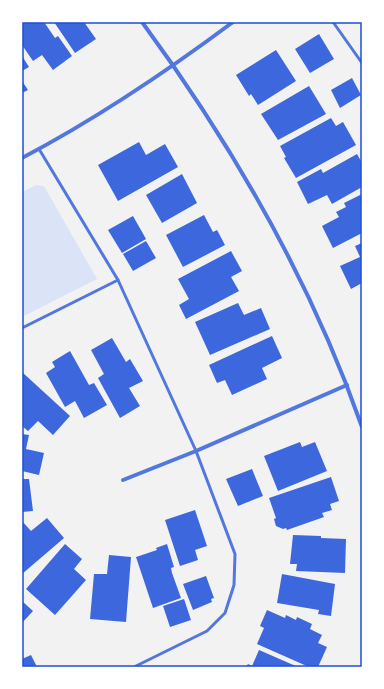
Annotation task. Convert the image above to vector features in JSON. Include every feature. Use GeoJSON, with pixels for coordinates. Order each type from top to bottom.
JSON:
{"type":"FeatureCollection","features":[{"type":"Feature","properties":{"kind":"street"},"geometry":{"type":"LineString","coordinates":[[142,22],[174,66],[268,215],[291,260],[347,385],[362,427]]}},
{"type":"Feature","properties":{"kind":"street"},"geometry":{"type":"LineString","coordinates":[[22,158],[174,66],[234,22]]}},
{"type":"Feature","properties":{"kind":"street"},"geometry":{"type":"LineString","coordinates":[[122,480],[347,385]]}},
{"type":"Feature","properties":{"kind":"lane"},"geometry":{"type":"LineString","coordinates":[[333,22],[362,62]]}},
{"type":"Feature","properties":{"kind":"lane"},"geometry":{"type":"LineString","coordinates":[[39,149],[118,280],[196,450],[235,554],[234,585],[225,613],[207,631],[134,667]]}},
{"type":"Feature","properties":{"kind":"lane"},"geometry":{"type":"LineString","coordinates":[[22,328],[118,280]]}},
{"type":"Feature","properties":{"kind":"shaded area"},"geometry":{"type":"Polygon","coordinates":[[[36,185],[44,186],[97,279],[22,317],[22,192],[36,185]]]}},
{"type":"Feature","properties":{"kind":"building"},"geometry":{"type":"Polygon","coordinates":[[[22,22],[44,22],[55,38],[58,36],[72,56],[53,70],[42,55],[33,61],[22,45],[22,22]]]}},
{"type":"Feature","properties":{"kind":"building"},"geometry":{"type":"Polygon","coordinates":[[[54,22],[84,22],[96,39],[75,53],[54,22]]]}},
{"type":"Feature","properties":{"kind":"building"},"geometry":{"type":"Polygon","coordinates":[[[319,34],[334,59],[310,73],[295,49],[319,34]]]}},
{"type":"Feature","properties":{"kind":"building"},"geometry":{"type":"Polygon","coordinates":[[[276,50],[296,81],[258,105],[251,94],[249,96],[236,75],[276,50]]]}},
{"type":"Feature","properties":{"kind":"building"},"geometry":{"type":"Polygon","coordinates":[[[22,56],[29,67],[22,71],[22,56]]]}},
{"type":"Feature","properties":{"kind":"building"},"geometry":{"type":"Polygon","coordinates":[[[352,78],[361,95],[340,108],[331,90],[352,78]]]}},
{"type":"Feature","properties":{"kind":"building"},"geometry":{"type":"Polygon","coordinates":[[[22,81],[28,90],[22,93],[22,81]]]}},
{"type":"Feature","properties":{"kind":"building"},"geometry":{"type":"Polygon","coordinates":[[[309,86],[326,114],[278,140],[261,114],[309,86]]]}},
{"type":"Feature","properties":{"kind":"building"},"geometry":{"type":"Polygon","coordinates":[[[331,118],[336,126],[343,122],[356,145],[296,178],[284,158],[286,157],[280,146],[331,118]]]}},
{"type":"Feature","properties":{"kind":"building"},"geometry":{"type":"Polygon","coordinates":[[[139,142],[146,155],[165,144],[178,167],[118,201],[98,165],[139,142]]]}},
{"type":"Feature","properties":{"kind":"building"},"geometry":{"type":"Polygon","coordinates":[[[357,154],[362,163],[362,187],[332,204],[327,195],[308,204],[297,182],[321,169],[323,173],[357,154]]]}},
{"type":"Feature","properties":{"kind":"building"},"geometry":{"type":"Polygon","coordinates":[[[182,174],[197,203],[162,223],[146,195],[182,174]]]}},
{"type":"Feature","properties":{"kind":"building"},"geometry":{"type":"Polygon","coordinates":[[[362,194],[362,233],[333,248],[322,226],[339,217],[336,212],[346,207],[344,203],[362,194]]]}},
{"type":"Feature","properties":{"kind":"building"},"geometry":{"type":"Polygon","coordinates":[[[204,215],[213,232],[217,230],[225,245],[183,267],[166,235],[204,215]]]}},
{"type":"Feature","properties":{"kind":"building"},"geometry":{"type":"Polygon","coordinates":[[[133,216],[146,239],[122,253],[108,230],[133,216]]]}},
{"type":"Feature","properties":{"kind":"building"},"geometry":{"type":"Polygon","coordinates":[[[146,241],[156,258],[133,271],[123,254],[146,241]]]}},
{"type":"Feature","properties":{"kind":"building"},"geometry":{"type":"Polygon","coordinates":[[[362,243],[362,283],[351,289],[340,266],[360,257],[355,246],[362,243]]]}},
{"type":"Feature","properties":{"kind":"building"},"geometry":{"type":"Polygon","coordinates":[[[231,251],[242,271],[231,277],[239,291],[186,319],[179,305],[189,299],[178,279],[231,251]]]}},
{"type":"Feature","properties":{"kind":"building"},"geometry":{"type":"Polygon","coordinates":[[[238,303],[244,315],[261,308],[270,329],[210,355],[195,322],[238,303]]]}},
{"type":"Feature","properties":{"kind":"building"},"geometry":{"type":"Polygon","coordinates":[[[272,336],[282,358],[262,368],[267,379],[232,395],[225,380],[217,383],[209,365],[272,336]]]}},
{"type":"Feature","properties":{"kind":"building"},"geometry":{"type":"Polygon","coordinates":[[[112,338],[126,362],[130,359],[143,381],[129,388],[140,406],[120,418],[98,378],[104,374],[91,350],[112,338]]]}},
{"type":"Feature","properties":{"kind":"building"},"geometry":{"type":"Polygon","coordinates":[[[70,351],[89,385],[94,383],[107,405],[84,418],[75,401],[65,407],[46,373],[55,367],[52,362],[70,351]]]}},
{"type":"Feature","properties":{"kind":"building"},"geometry":{"type":"Polygon","coordinates":[[[22,372],[70,416],[53,435],[38,421],[28,431],[22,426],[22,372]]]}},
{"type":"Feature","properties":{"kind":"building"},"geometry":{"type":"Polygon","coordinates":[[[22,434],[29,435],[26,449],[44,453],[39,475],[22,471],[22,434]]]}},
{"type":"Feature","properties":{"kind":"building"},"geometry":{"type":"Polygon","coordinates":[[[300,442],[302,447],[315,442],[327,471],[278,491],[264,456],[300,442]]]}},
{"type":"Feature","properties":{"kind":"building"},"geometry":{"type":"Polygon","coordinates":[[[252,469],[263,496],[238,506],[226,479],[252,469]]]}},
{"type":"Feature","properties":{"kind":"building"},"geometry":{"type":"Polygon","coordinates":[[[331,477],[339,501],[330,504],[332,510],[322,513],[324,517],[287,530],[286,528],[283,529],[276,526],[274,519],[276,518],[269,498],[331,477]]]}},
{"type":"Feature","properties":{"kind":"building"},"geometry":{"type":"Polygon","coordinates":[[[22,479],[29,479],[33,511],[22,512],[22,479]]]}},
{"type":"Feature","properties":{"kind":"building"},"geometry":{"type":"Polygon","coordinates":[[[195,510],[207,546],[195,550],[198,560],[180,566],[165,520],[195,510]]]}},
{"type":"Feature","properties":{"kind":"building"},"geometry":{"type":"Polygon","coordinates":[[[47,518],[64,538],[22,574],[22,521],[31,531],[47,518]]]}},
{"type":"Feature","properties":{"kind":"building"},"geometry":{"type":"Polygon","coordinates":[[[293,535],[346,539],[345,573],[296,571],[297,564],[290,564],[293,535]]]}},
{"type":"Feature","properties":{"kind":"building"},"geometry":{"type":"Polygon","coordinates":[[[65,544],[82,559],[74,569],[86,580],[55,615],[26,589],[65,544]]]}},
{"type":"Feature","properties":{"kind":"building"},"geometry":{"type":"Polygon","coordinates":[[[167,544],[174,567],[171,568],[172,573],[181,598],[153,608],[136,557],[157,550],[156,548],[167,544]]]}},
{"type":"Feature","properties":{"kind":"building"},"geometry":{"type":"Polygon","coordinates":[[[109,555],[131,557],[126,622],[90,619],[94,574],[107,574],[109,555]]]}},
{"type":"Feature","properties":{"kind":"building"},"geometry":{"type":"Polygon","coordinates":[[[282,574],[335,584],[331,616],[318,614],[319,610],[277,603],[282,574]]]}},
{"type":"Feature","properties":{"kind":"building"},"geometry":{"type":"Polygon","coordinates":[[[206,576],[214,598],[211,599],[212,602],[193,610],[183,584],[206,576]]]}},
{"type":"Feature","properties":{"kind":"building"},"geometry":{"type":"Polygon","coordinates":[[[184,599],[191,620],[170,627],[163,606],[184,599]]]}},
{"type":"Feature","properties":{"kind":"building"},"geometry":{"type":"Polygon","coordinates":[[[22,601],[33,611],[22,623],[22,601]]]}},
{"type":"Feature","properties":{"kind":"building"},"geometry":{"type":"Polygon","coordinates":[[[267,610],[285,618],[286,615],[296,620],[297,617],[312,624],[310,629],[322,635],[318,643],[327,647],[318,667],[309,667],[257,644],[264,628],[260,626],[267,610]]]}},
{"type":"Feature","properties":{"kind":"building"},"geometry":{"type":"Polygon","coordinates":[[[259,650],[298,667],[246,667],[248,664],[252,666],[259,650]]]}},
{"type":"Feature","properties":{"kind":"building"},"geometry":{"type":"Polygon","coordinates":[[[31,655],[37,667],[22,667],[22,659],[31,655]]]}}]}
